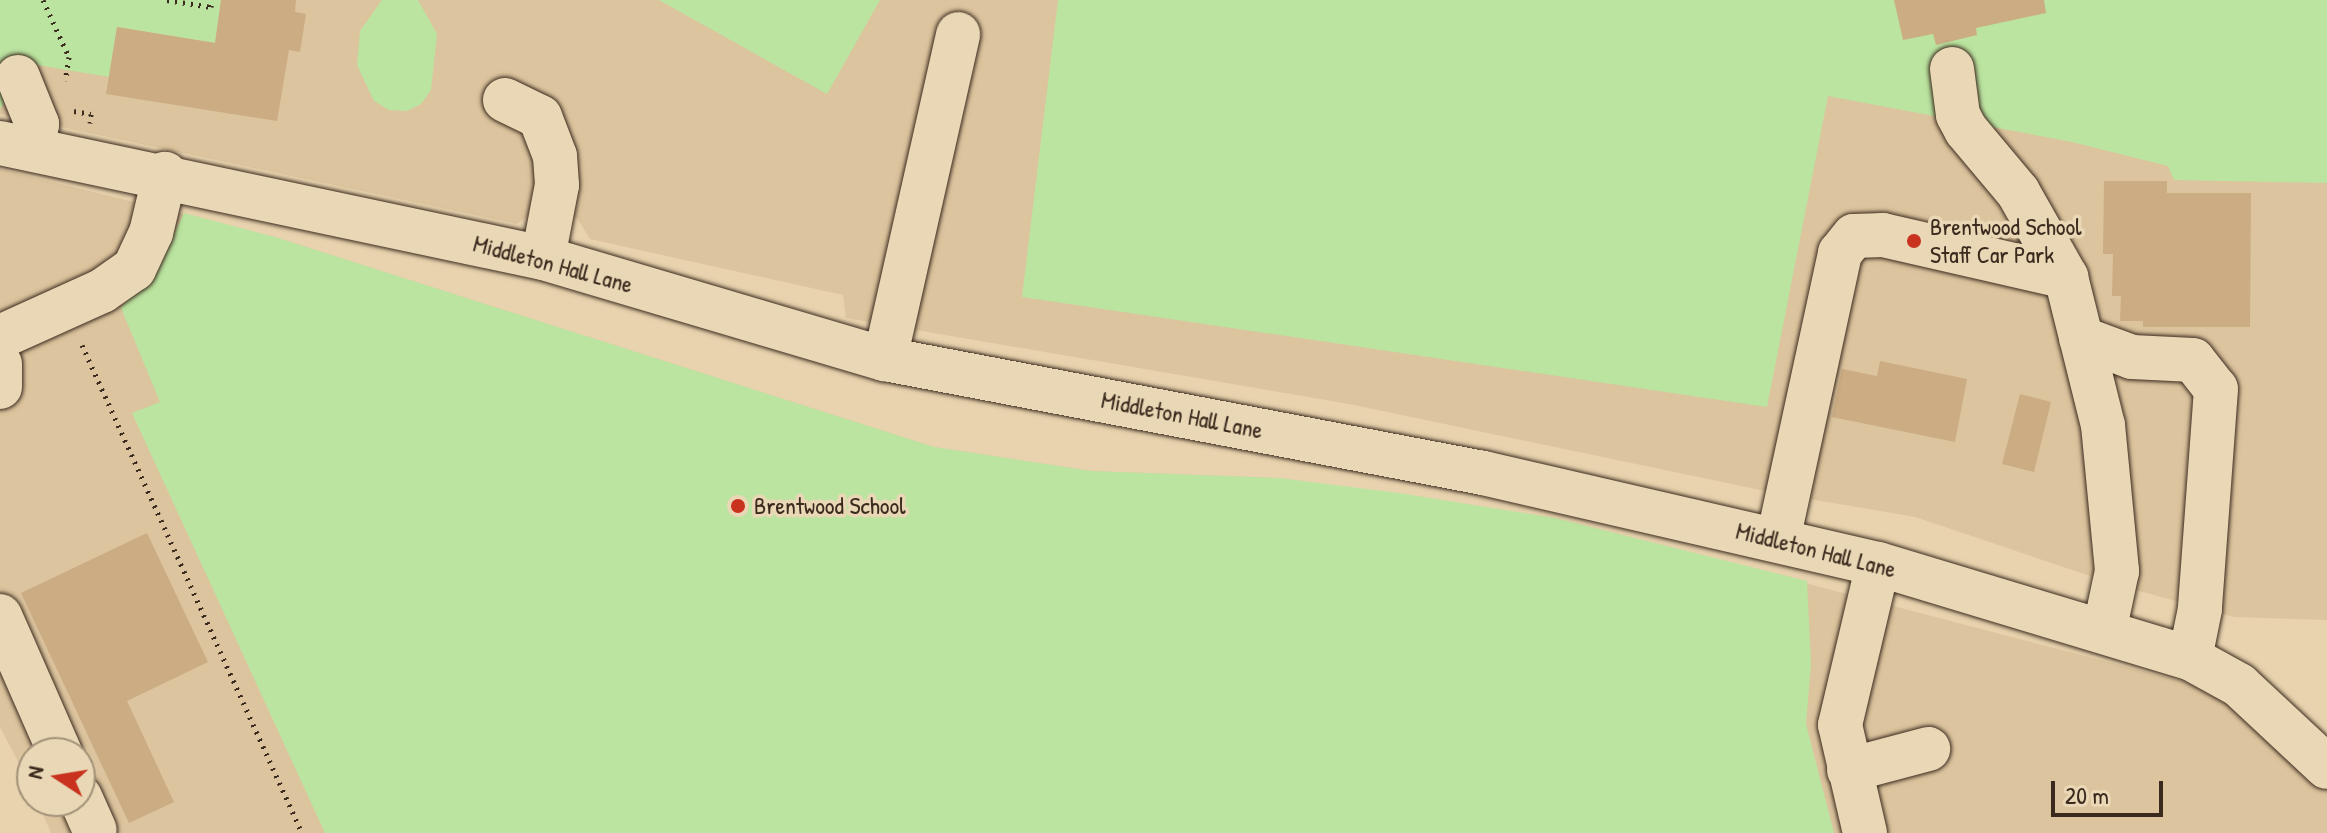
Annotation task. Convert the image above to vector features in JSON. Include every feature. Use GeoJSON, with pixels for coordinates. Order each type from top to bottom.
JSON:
{"type":"FeatureCollection","features":[{"type":"Feature","properties":{"kind":"street"},"geometry":{"type":"LineString","coordinates":[[885,359],[958,34]]}},
{"type":"Feature","properties":{"kind":"street"},"geometry":{"type":"LineString","coordinates":[[1952,69],[1958,115],[1966,130],[2018,192],[2066,277],[2103,425],[2117,571],[2104,632]]}},
{"type":"Feature","properties":{"kind":"street"},"geometry":{"type":"LineString","coordinates":[[16,147],[37,124],[18,77]]}},
{"type":"Feature","properties":{"kind":"street"},"geometry":{"type":"LineString","coordinates":[[505,100],[540,117],[555,156],[557,185],[543,258]]}},
{"type":"Feature","properties":{"kind":"street","name":"Middleton Hall Lane"},"geometry":{"type":"LineString","coordinates":[[16,147],[165,174],[543,258],[885,359],[1483,473],[1878,564],[2190,658],[2239,685],[2327,767]]}},
{"type":"Feature","properties":{"kind":"street"},"geometry":{"type":"LineString","coordinates":[[0,337],[64,308],[134,269],[151,233],[165,174]]}},
{"type":"Feature","properties":{"kind":"street"},"geometry":{"type":"LineString","coordinates":[[1778,540],[1840,253],[1854,236],[1883,235],[2066,277]]}},
{"type":"Feature","properties":{"kind":"street"},"geometry":{"type":"LineString","coordinates":[[2081,338],[2132,357],[2193,360],[2216,389],[2200,609],[2190,658]]}},
{"type":"Feature","properties":{"kind":"street"},"geometry":{"type":"LineString","coordinates":[[0,364],[0,387]]}},
{"type":"Feature","properties":{"kind":"street"},"geometry":{"type":"LineString","coordinates":[[1865,833],[1840,725],[1878,564]]}},
{"type":"Feature","properties":{"kind":"street"},"geometry":{"type":"LineString","coordinates":[[0,616],[53,737]]}},
{"type":"Feature","properties":{"kind":"street"},"geometry":{"type":"LineString","coordinates":[[1849,770],[1928,749]]}},
{"type":"Feature","properties":{"kind":"path"},"geometry":{"type":"LineString","coordinates":[[43,0],[69,57],[62,95]]}},
{"type":"Feature","properties":{"kind":"path"},"geometry":{"type":"LineString","coordinates":[[167,0],[211,7],[212,0]]}},
{"type":"Feature","properties":{"kind":"path"},"geometry":{"type":"LineString","coordinates":[[60,107],[91,114],[84,160]]}},
{"type":"Feature","properties":{"kind":"path"},"geometry":{"type":"LineString","coordinates":[[64,308],[302,833]]}},
{"type":"Feature","properties":{"kind":"shaded area"},"geometry":{"type":"Polygon","coordinates":[[[0,0],[2327,0],[2327,620],[2234,617],[2114,584],[1915,517],[1770,492],[1349,404],[846,318],[843,295],[590,239],[577,218],[536,210],[517,224],[0,114],[0,0]]]}},
{"type":"Feature","properties":{"kind":"shaded area","name":"Brentwood School"},"geometry":{"type":"Polygon","coordinates":[[[0,169],[275,237],[934,447],[1091,471],[1279,478],[1555,518],[2212,689],[2327,779],[2327,833],[51,833],[44,817],[96,817],[96,737],[16,737],[16,758],[0,727],[0,169]]]}},
{"type":"Feature","properties":{"kind":"green space"},"geometry":{"type":"Polygon","coordinates":[[[0,0],[221,0],[215,43],[117,27],[109,77],[31,64],[0,109],[0,0]]]}},
{"type":"Feature","properties":{"kind":"green space"},"geometry":{"type":"Polygon","coordinates":[[[382,0],[418,0],[437,34],[431,90],[421,104],[407,111],[389,110],[374,101],[357,65],[360,31],[382,0]]]}},
{"type":"Feature","properties":{"kind":"green space"},"geometry":{"type":"Polygon","coordinates":[[[659,0],[880,0],[827,94],[659,0]]]}},
{"type":"Feature","properties":{"kind":"green space"},"geometry":{"type":"Polygon","coordinates":[[[1058,0],[2327,0],[2327,183],[2174,180],[2168,166],[2072,142],[1828,96],[1767,407],[1022,297],[1058,0]]]}},
{"type":"Feature","properties":{"kind":"green space","name":"Brentwood School"},"geometry":{"type":"Polygon","coordinates":[[[184,213],[275,237],[934,447],[1091,471],[1279,478],[1399,493],[1555,518],[1807,581],[1811,664],[1806,724],[1834,833],[325,833],[132,413],[160,402],[121,308],[165,252],[184,213]]]}},
{"type":"Feature","properties":{"kind":"building"},"geometry":{"type":"Polygon","coordinates":[[[221,0],[296,0],[295,12],[306,14],[300,52],[289,50],[277,121],[106,94],[117,27],[215,43],[221,0]]]}},
{"type":"Feature","properties":{"kind":"building"},"geometry":{"type":"Polygon","coordinates":[[[1894,0],[2044,0],[2046,13],[1976,28],[1977,35],[1936,45],[1933,34],[1903,40],[1894,0]]]}},
{"type":"Feature","properties":{"kind":"building"},"geometry":{"type":"Polygon","coordinates":[[[2104,181],[2167,181],[2167,193],[2251,193],[2250,327],[2143,327],[2143,321],[2120,321],[2121,296],[2112,296],[2113,254],[2103,254],[2104,181]]]}},
{"type":"Feature","properties":{"kind":"building"},"geometry":{"type":"Polygon","coordinates":[[[1880,361],[1967,379],[1955,442],[1832,417],[1842,369],[1877,376],[1880,361]]]}},
{"type":"Feature","properties":{"kind":"building"},"geometry":{"type":"Polygon","coordinates":[[[2020,394],[2051,402],[2034,472],[2002,464],[2020,394]]]}},
{"type":"Feature","properties":{"kind":"building"},"geometry":{"type":"Polygon","coordinates":[[[147,533],[208,662],[127,701],[174,802],[129,823],[96,753],[96,737],[89,737],[21,593],[147,533]]]}},
{"type":"Feature","properties":{"kind":"place","name":"Brentwood School Staff Car Park"},"geometry":{"type":"Point","coordinates":[1914,241]}},
{"type":"Feature","properties":{"kind":"place","name":"Brentwood School"},"geometry":{"type":"Point","coordinates":[738,506]}}]}
